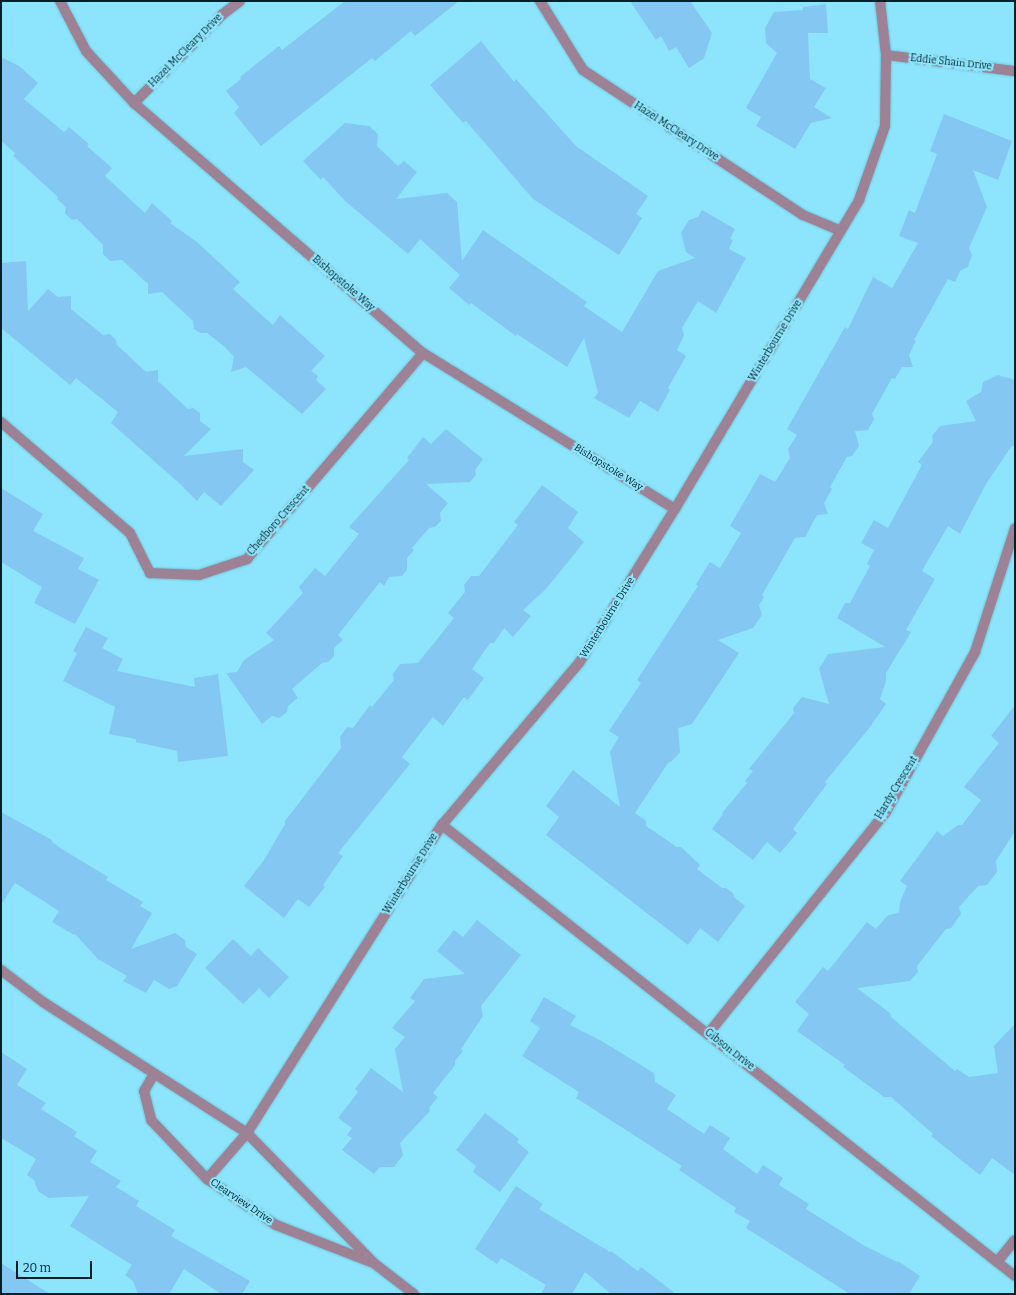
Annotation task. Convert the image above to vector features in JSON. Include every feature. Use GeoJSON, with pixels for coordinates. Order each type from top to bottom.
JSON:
{"type":"FeatureCollection","features":[{"type":"Feature","properties":{"kind":"street","name":"Bishopstoke Way"},"geometry":{"type":"LineString","coordinates":[[60,1],[86,51],[134,103],[423,353],[675,509]]}},
{"type":"Feature","properties":{"kind":"street","name":"Hazel McCleary Drive"},"geometry":{"type":"LineString","coordinates":[[134,103],[223,14],[240,1]]}},
{"type":"Feature","properties":{"kind":"street","name":"Hazel McCleary Drive"},"geometry":{"type":"LineString","coordinates":[[540,1],[583,70],[803,215],[841,231]]}},
{"type":"Feature","properties":{"kind":"street","name":"Winterbourne Drive"},"geometry":{"type":"LineString","coordinates":[[207,1179],[247,1133],[442,825],[579,663],[675,509],[859,200],[885,126],[886,55],[880,1]]}},
{"type":"Feature","properties":{"kind":"street","name":"Eddie Shain Drive"},"geometry":{"type":"LineString","coordinates":[[886,55],[1015,71]]}},
{"type":"Feature","properties":{"kind":"street","name":"Chedboro Crescent"},"geometry":{"type":"LineString","coordinates":[[1,422],[130,533],[150,573],[200,575],[247,559],[423,353]]}},
{"type":"Feature","properties":{"kind":"street","name":"Hardy Crescent"},"geometry":{"type":"LineString","coordinates":[[708,1034],[886,812],[975,652],[1015,528]]}},
{"type":"Feature","properties":{"kind":"street","name":"Gibson Drive"},"geometry":{"type":"LineString","coordinates":[[442,825],[1015,1276]]}},
{"type":"Feature","properties":{"kind":"street","name":"Clearview Drive"},"geometry":{"type":"LineString","coordinates":[[1,970],[43,1002],[247,1133],[376,1264],[414,1294]]}},
{"type":"Feature","properties":{"kind":"street","name":"Clearview Drive"},"geometry":{"type":"LineString","coordinates":[[154,1074],[144,1090],[151,1120],[207,1179],[276,1225],[376,1264]]}},
{"type":"Feature","properties":{"kind":"street"},"geometry":{"type":"LineString","coordinates":[[997,1262],[1015,1240]]}},
{"type":"Feature","properties":{"kind":"building"},"geometry":{"type":"Polygon","coordinates":[[[345,1],[459,1],[415,36],[411,31],[375,61],[372,58],[261,146],[234,113],[239,107],[226,91],[241,79],[240,77],[279,46],[282,50],[345,1]]]}},
{"type":"Feature","properties":{"kind":"building"},"geometry":{"type":"Polygon","coordinates":[[[630,1],[690,1],[712,33],[704,58],[689,68],[676,47],[669,51],[661,36],[656,40],[630,1]]]}},
{"type":"Feature","properties":{"kind":"building"},"geometry":{"type":"Polygon","coordinates":[[[826,4],[828,33],[808,33],[810,79],[826,88],[814,107],[832,118],[811,123],[795,149],[756,126],[761,117],[746,108],[777,53],[766,43],[765,28],[774,12],[803,10],[803,7],[826,4]]]}},
{"type":"Feature","properties":{"kind":"building"},"geometry":{"type":"Polygon","coordinates":[[[481,41],[514,82],[516,79],[576,146],[648,196],[636,214],[642,218],[619,255],[533,199],[466,121],[463,123],[430,85],[481,41]]]}},
{"type":"Feature","properties":{"kind":"building"},"geometry":{"type":"Polygon","coordinates":[[[1,57],[19,66],[38,83],[24,99],[64,132],[69,127],[89,144],[87,146],[112,168],[105,176],[145,213],[152,203],[172,221],[170,223],[197,242],[240,282],[233,289],[257,311],[273,325],[280,315],[325,356],[311,371],[318,376],[316,380],[326,389],[302,414],[246,367],[231,372],[234,357],[225,347],[207,333],[200,333],[194,329],[193,321],[162,292],[148,294],[148,284],[122,260],[110,261],[103,254],[103,245],[77,219],[72,220],[65,213],[66,207],[57,199],[58,197],[13,156],[15,153],[1,141],[1,57]]]}},
{"type":"Feature","properties":{"kind":"building"},"geometry":{"type":"Polygon","coordinates":[[[944,114],[1012,141],[998,180],[973,170],[987,207],[969,248],[972,255],[968,267],[960,271],[955,282],[948,279],[914,340],[916,341],[909,355],[913,367],[902,367],[895,379],[892,378],[872,414],[874,419],[868,430],[855,431],[859,446],[852,456],[847,457],[830,487],[832,489],[824,503],[828,514],[817,515],[805,537],[795,538],[762,595],[764,597],[759,605],[762,615],[753,628],[718,640],[739,653],[692,724],[678,728],[680,752],[668,763],[635,813],[646,821],[646,826],[677,847],[681,847],[700,865],[697,869],[722,888],[726,888],[733,893],[734,897],[745,906],[718,942],[700,928],[688,945],[546,835],[559,817],[546,806],[573,770],[620,807],[610,752],[619,737],[609,731],[641,683],[637,680],[698,586],[696,584],[710,562],[720,568],[741,533],[730,526],[760,474],[775,482],[790,458],[788,449],[797,435],[787,429],[845,327],[848,329],[873,277],[892,288],[918,243],[899,236],[909,210],[915,213],[937,154],[930,151],[944,114]]]}},
{"type":"Feature","properties":{"kind":"building"},"geometry":{"type":"Polygon","coordinates":[[[345,123],[369,126],[378,134],[377,146],[398,166],[404,161],[417,172],[396,199],[447,193],[457,202],[462,261],[483,230],[587,302],[584,306],[622,332],[658,271],[695,258],[686,252],[681,233],[689,220],[698,217],[702,210],[735,229],[730,239],[733,240],[729,249],[746,258],[716,313],[698,301],[682,328],[684,335],[677,350],[686,356],[668,388],[670,390],[658,412],[640,401],[629,418],[594,398],[598,393],[584,338],[567,367],[517,334],[516,336],[471,303],[469,305],[449,288],[460,275],[420,239],[408,254],[345,201],[323,177],[321,180],[303,161],[345,123]]]}},
{"type":"Feature","properties":{"kind":"building"},"geometry":{"type":"Polygon","coordinates":[[[26,261],[28,311],[48,289],[58,297],[71,296],[71,309],[103,335],[110,334],[116,340],[117,345],[146,372],[158,370],[158,381],[188,409],[193,408],[200,413],[200,421],[211,429],[184,456],[243,449],[243,462],[254,470],[221,506],[204,492],[197,501],[179,483],[111,423],[118,412],[76,378],[70,385],[1,328],[1,263],[26,261]]]}},
{"type":"Feature","properties":{"kind":"building"},"geometry":{"type":"Polygon","coordinates":[[[998,375],[1015,380],[1015,445],[1011,447],[986,484],[960,534],[948,526],[922,571],[935,579],[906,630],[911,632],[886,673],[886,681],[880,699],[886,704],[870,727],[825,782],[827,784],[793,829],[797,833],[780,853],[767,842],[753,860],[712,829],[723,814],[722,813],[747,783],[745,781],[753,771],[749,769],[794,713],[793,708],[802,697],[829,704],[819,669],[828,654],[885,647],[837,618],[845,603],[850,603],[870,566],[867,564],[874,550],[861,543],[874,520],[888,528],[922,465],[918,462],[933,442],[932,436],[940,426],[976,421],[966,401],[981,392],[983,382],[998,375]]]}},
{"type":"Feature","properties":{"kind":"building"},"geometry":{"type":"Polygon","coordinates":[[[446,429],[483,459],[475,470],[476,475],[470,482],[426,484],[448,503],[440,513],[441,521],[435,527],[429,528],[412,548],[414,550],[407,558],[407,570],[402,576],[389,577],[384,586],[380,582],[338,635],[343,640],[334,648],[334,656],[328,662],[322,663],[292,689],[298,698],[288,706],[287,712],[279,718],[272,716],[262,724],[226,673],[237,672],[244,660],[274,640],[266,633],[303,593],[299,587],[315,568],[325,576],[359,534],[349,527],[409,460],[407,458],[423,437],[431,444],[446,429]]]}},
{"type":"Feature","properties":{"kind":"building"},"geometry":{"type":"Polygon","coordinates":[[[542,485],[578,512],[568,528],[584,542],[546,589],[523,610],[531,616],[513,637],[504,628],[494,643],[490,643],[472,669],[484,678],[468,700],[464,697],[443,726],[433,717],[402,757],[410,764],[338,853],[343,856],[323,885],[325,887],[309,907],[298,899],[284,918],[244,886],[264,860],[285,824],[285,821],[341,748],[340,737],[347,727],[353,728],[370,705],[372,707],[394,680],[393,674],[400,664],[418,663],[454,618],[448,613],[465,592],[464,585],[471,576],[479,576],[518,525],[514,522],[542,485]]]}},
{"type":"Feature","properties":{"kind":"building"},"geometry":{"type":"Polygon","coordinates":[[[1,488],[43,514],[33,531],[84,558],[78,569],[99,580],[75,624],[34,603],[42,587],[1,562],[1,488]]]}},
{"type":"Feature","properties":{"kind":"building"},"geometry":{"type":"Polygon","coordinates":[[[86,627],[108,638],[102,648],[123,659],[117,671],[195,687],[194,678],[218,674],[228,756],[178,762],[177,751],[136,742],[136,739],[109,734],[115,707],[63,681],[77,653],[73,651],[86,627]]]}},
{"type":"Feature","properties":{"kind":"building"},"geometry":{"type":"Polygon","coordinates":[[[1015,705],[1015,831],[996,861],[997,872],[987,885],[978,886],[959,907],[961,914],[951,928],[946,929],[917,966],[918,972],[910,981],[857,988],[890,1013],[891,1017],[955,1071],[957,1069],[969,1077],[998,1073],[994,1046],[1015,1024],[1015,1175],[992,1158],[980,1175],[931,1136],[933,1134],[891,1097],[884,1097],[843,1067],[845,1065],[797,1031],[809,1014],[795,1002],[823,967],[828,971],[867,922],[876,929],[888,915],[899,913],[900,902],[907,886],[900,881],[937,831],[943,836],[958,825],[962,825],[981,800],[964,787],[999,743],[991,736],[1015,705]]]}},
{"type":"Feature","properties":{"kind":"building"},"geometry":{"type":"Polygon","coordinates":[[[1,812],[52,840],[52,842],[62,849],[108,877],[106,880],[143,902],[140,906],[152,913],[131,949],[175,933],[185,940],[186,947],[197,954],[177,986],[169,989],[154,980],[146,993],[123,981],[127,976],[98,959],[75,934],[74,935],[52,922],[59,911],[15,883],[1,905],[1,812]]]}},
{"type":"Feature","properties":{"kind":"building"},"geometry":{"type":"Polygon","coordinates":[[[477,920],[521,955],[481,1006],[483,1016],[461,1049],[463,1051],[455,1061],[455,1065],[433,1093],[438,1097],[429,1108],[430,1111],[400,1143],[403,1155],[394,1167],[380,1167],[374,1174],[342,1150],[352,1138],[347,1135],[352,1128],[338,1118],[358,1092],[355,1089],[371,1068],[403,1092],[395,1049],[405,1037],[392,1028],[415,1001],[410,998],[424,979],[465,974],[437,951],[454,930],[463,937],[477,920]]]}},
{"type":"Feature","properties":{"kind":"building"},"geometry":{"type":"Polygon","coordinates":[[[233,939],[251,956],[258,948],[289,977],[269,998],[259,988],[243,1004],[205,968],[233,939]]]}},
{"type":"Feature","properties":{"kind":"building"},"geometry":{"type":"Polygon","coordinates":[[[544,997],[576,1016],[570,1025],[600,1040],[654,1073],[655,1082],[676,1095],[667,1109],[704,1134],[710,1125],[730,1138],[723,1149],[757,1174],[763,1165],[783,1178],[779,1185],[809,1204],[806,1209],[865,1246],[897,1262],[898,1261],[920,1276],[909,1294],[850,1294],[746,1228],[750,1221],[734,1212],[736,1208],[679,1170],[682,1166],[576,1098],[579,1092],[522,1056],[540,1028],[530,1021],[544,997]]]}},
{"type":"Feature","properties":{"kind":"building"},"geometry":{"type":"Polygon","coordinates":[[[1,1052],[27,1069],[17,1085],[46,1103],[41,1109],[77,1132],[74,1136],[97,1151],[90,1162],[121,1181],[116,1187],[139,1201],[136,1206],[175,1230],[171,1236],[250,1281],[242,1294],[221,1294],[184,1269],[169,1294],[138,1294],[133,1281],[125,1275],[132,1265],[70,1226],[89,1196],[48,1198],[38,1191],[34,1180],[27,1175],[36,1159],[1,1138],[1,1052]]]}},
{"type":"Feature","properties":{"kind":"building"},"geometry":{"type":"Polygon","coordinates":[[[485,1113],[519,1139],[517,1142],[529,1152],[500,1192],[473,1172],[476,1166],[456,1150],[485,1113]]]}},
{"type":"Feature","properties":{"kind":"building"},"geometry":{"type":"Polygon","coordinates":[[[516,1186],[543,1204],[539,1209],[610,1252],[611,1251],[638,1271],[641,1267],[676,1294],[611,1294],[585,1272],[572,1294],[541,1294],[546,1285],[501,1258],[497,1264],[475,1249],[516,1186]]]}},
{"type":"Feature","properties":{"kind":"building"},"geometry":{"type":"Polygon","coordinates":[[[1,1263],[50,1294],[1,1294],[1,1263]]]}}]}
